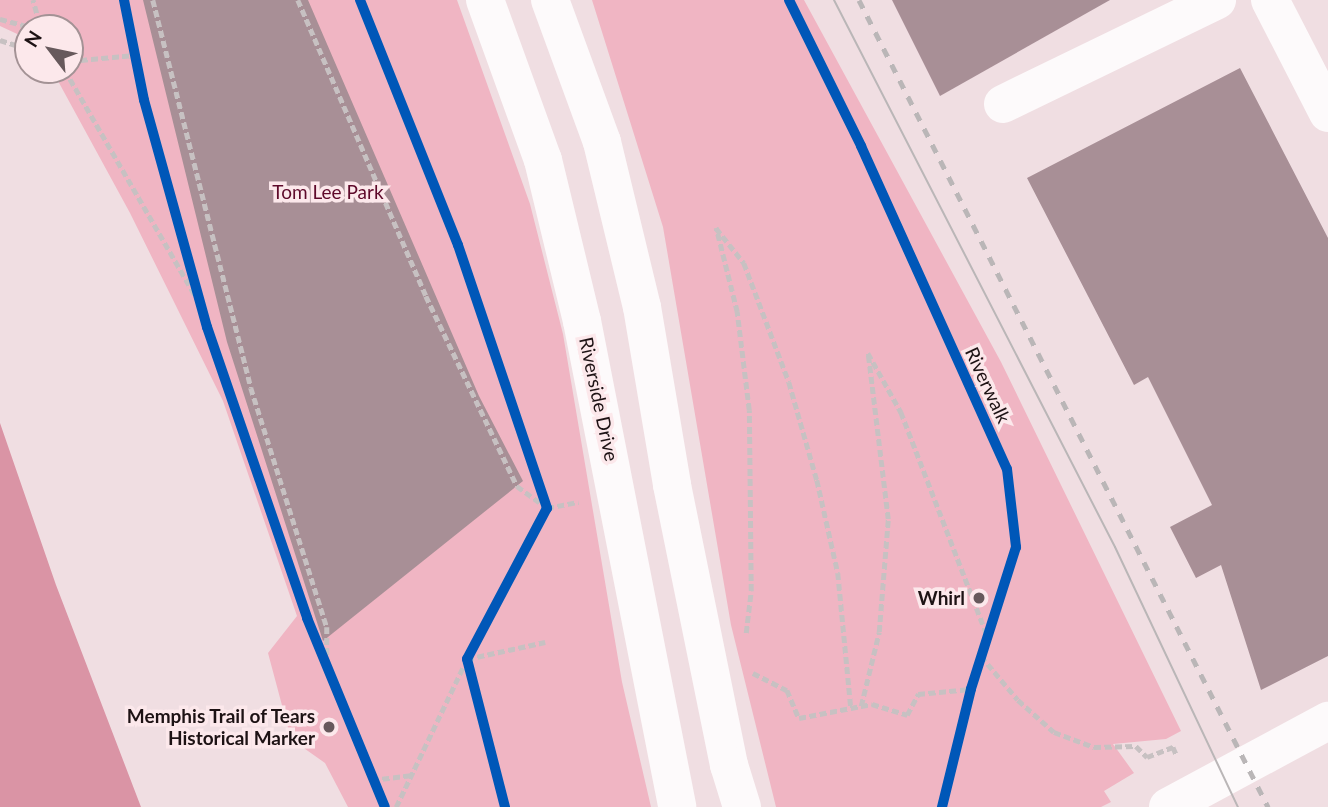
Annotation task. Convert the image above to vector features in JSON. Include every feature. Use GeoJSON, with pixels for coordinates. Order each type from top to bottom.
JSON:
{"type":"FeatureCollection","features":[{"type":"Feature","properties":{"kind":"main road","name":"Riverside Drive"},"geometry":{"type":"LineString","coordinates":[[485,0],[543,160],[582,321],[677,807]]}},
{"type":"Feature","properties":{"kind":"main road"},"geometry":{"type":"LineString","coordinates":[[550,0],[602,142],[642,307],[672,485],[729,765],[742,807]]}},
{"type":"Feature","properties":{"kind":"main road"},"geometry":{"type":"LineString","coordinates":[[1003,104],[1217,0]]}},
{"type":"Feature","properties":{"kind":"main road"},"geometry":{"type":"LineString","coordinates":[[1270,0],[1328,113]]}},
{"type":"Feature","properties":{"kind":"main road"},"geometry":{"type":"LineString","coordinates":[[1182,799],[1328,721]]}},
{"type":"Feature","properties":{"kind":"path"},"geometry":{"type":"LineString","coordinates":[[0,19],[30,27],[39,23],[33,0]]}},
{"type":"Feature","properties":{"kind":"path"},"geometry":{"type":"LineString","coordinates":[[153,0],[251,388],[327,627],[327,670]]}},
{"type":"Feature","properties":{"kind":"path"},"geometry":{"type":"LineString","coordinates":[[298,0],[482,417],[517,486],[547,508],[581,501]]}},
{"type":"Feature","properties":{"kind":"path"},"geometry":{"type":"LineString","coordinates":[[84,61],[136,60],[132,41]]}},
{"type":"Feature","properties":{"kind":"path"},"geometry":{"type":"LineString","coordinates":[[73,84],[202,309]]}},
{"type":"Feature","properties":{"kind":"path"},"geometry":{"type":"LineString","coordinates":[[745,642],[751,592],[749,410],[737,312],[716,228],[744,263],[789,382],[817,480],[838,573],[850,708]]}},
{"type":"Feature","properties":{"kind":"path"},"geometry":{"type":"LineString","coordinates":[[186,253],[202,309]]}},
{"type":"Feature","properties":{"kind":"path"},"geometry":{"type":"LineString","coordinates":[[861,706],[879,632],[888,519],[867,353],[901,412],[987,636]]}},
{"type":"Feature","properties":{"kind":"path"},"geometry":{"type":"LineString","coordinates":[[538,481],[547,508],[541,519]]}},
{"type":"Feature","properties":{"kind":"path"},"geometry":{"type":"LineString","coordinates":[[312,631],[332,682]]}},
{"type":"Feature","properties":{"kind":"path"},"geometry":{"type":"LineString","coordinates":[[467,659],[545,642]]}},
{"type":"Feature","properties":{"kind":"path"},"geometry":{"type":"LineString","coordinates":[[396,807],[473,648]]}},
{"type":"Feature","properties":{"kind":"path"},"geometry":{"type":"LineString","coordinates":[[981,655],[1018,700],[1054,732],[1094,747],[1136,746],[1147,757],[1172,747],[1182,799]]}},
{"type":"Feature","properties":{"kind":"path"},"geometry":{"type":"LineString","coordinates":[[467,659],[471,673]]}},
{"type":"Feature","properties":{"kind":"path"},"geometry":{"type":"LineString","coordinates":[[742,668],[787,690],[799,718],[872,704],[907,715],[918,694],[971,689]]}},
{"type":"Feature","properties":{"kind":"path"},"geometry":{"type":"LineString","coordinates":[[367,768],[374,785],[412,775]]}},
{"type":"Feature","properties":{"kind":"green space","name":"Tom Lee Park"},"geometry":{"type":"Polygon","coordinates":[[[0,0],[457,0],[530,204],[563,334],[622,682],[651,807],[348,807],[325,763],[291,739],[268,653],[297,616],[223,401],[130,213],[60,84],[84,84],[84,14],[14,14],[14,32],[0,26],[0,0]]]}},
{"type":"Feature","properties":{"kind":"green space"},"geometry":{"type":"Polygon","coordinates":[[[592,0],[804,0],[1001,362],[1181,731],[1166,739],[1113,744],[1134,773],[1104,791],[1111,802],[1101,807],[776,807],[731,625],[663,227],[592,0]]]}},
{"type":"Feature","properties":{"kind":"shaded area"},"geometry":{"type":"Polygon","coordinates":[[[0,423],[56,585],[141,807],[0,807],[0,423]]]}},
{"type":"Feature","properties":{"kind":"building"},"geometry":{"type":"Polygon","coordinates":[[[143,0],[308,0],[479,396],[523,481],[323,641],[227,342],[143,0]]]}},
{"type":"Feature","properties":{"kind":"building"},"geometry":{"type":"Polygon","coordinates":[[[892,0],[1110,0],[940,96],[892,0]]]}},
{"type":"Feature","properties":{"kind":"building"},"geometry":{"type":"Polygon","coordinates":[[[1240,68],[1328,238],[1328,656],[1261,690],[1221,565],[1196,578],[1170,527],[1212,505],[1148,377],[1134,385],[1027,178],[1240,68]]]}},
{"type":"Feature","properties":{"kind":"tram line"},"geometry":{"type":"LineString","coordinates":[[834,0],[1115,547],[1238,807]]}},
{"type":"Feature","properties":{"kind":"railway"},"geometry":{"type":"LineString","coordinates":[[859,0],[1268,807]]}},
{"type":"Feature","properties":{"kind":"cycle path"},"geometry":{"type":"LineString","coordinates":[[124,0],[144,100],[207,327],[307,618],[385,807]]}},
{"type":"Feature","properties":{"kind":"cycle path"},"geometry":{"type":"LineString","coordinates":[[360,0],[458,245],[547,508],[467,659],[505,807]]}},
{"type":"Feature","properties":{"kind":"cycle path","name":"Riverwalk"},"geometry":{"type":"LineString","coordinates":[[789,0],[861,146],[1007,469],[1016,547],[971,689],[942,807]]}},
{"type":"Feature","properties":{"kind":"place","name":"Whirl"},"geometry":{"type":"Point","coordinates":[979,598]}},
{"type":"Feature","properties":{"kind":"place","name":"Memphis Trail of Tears Historical Marker"},"geometry":{"type":"Point","coordinates":[329,727]}}]}
